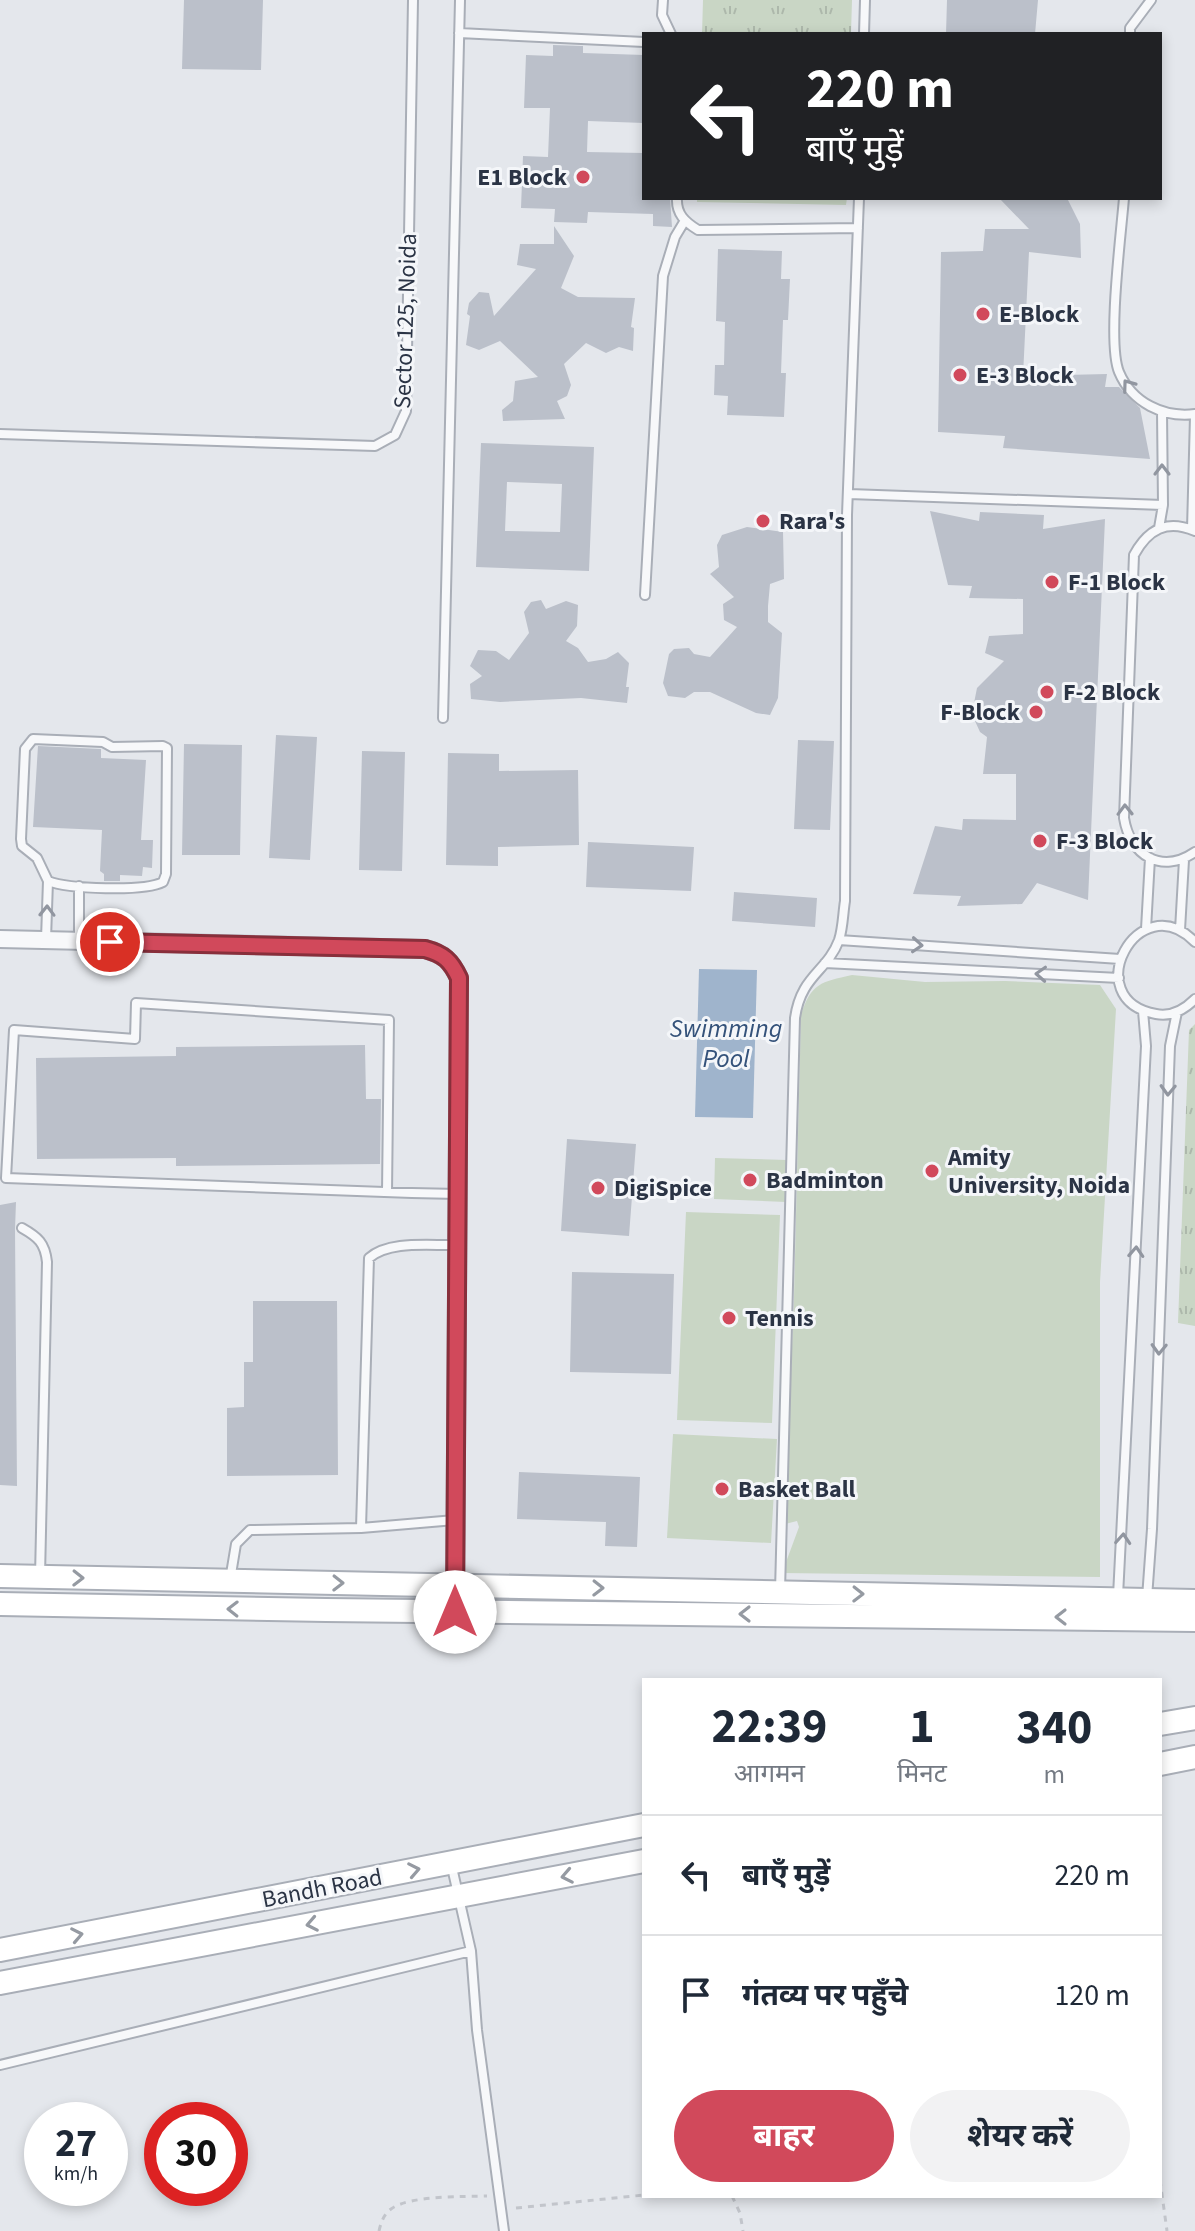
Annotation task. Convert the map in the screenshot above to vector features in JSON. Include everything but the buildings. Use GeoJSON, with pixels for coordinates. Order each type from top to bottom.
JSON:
{"type":"FeatureCollection","features":[{"type":"Feature","properties":{"kind":"street"},"geometry":{"type":"LineString","coordinates":[[0,939],[425,949],[441,953],[452,963],[459,978],[456,1585],[450,1612]]}},
{"type":"Feature","properties":{"kind":"street"},"geometry":{"type":"LineString","coordinates":[[0,1576],[780,1592],[1146,1610],[1195,1620]]}},
{"type":"Feature","properties":{"kind":"street"},"geometry":{"type":"LineString","coordinates":[[1146,1610],[1195,1601]]}},
{"type":"Feature","properties":{"kind":"street"},"geometry":{"type":"LineString","coordinates":[[0,1604],[450,1612],[1117,1609]]}},
{"type":"Feature","properties":{"kind":"street"},"geometry":{"type":"LineString","coordinates":[[1162,1724],[1195,1718]]}},
{"type":"Feature","properties":{"kind":"street"},"geometry":{"type":"LineString","coordinates":[[1162,1764],[1195,1757]]}},
{"type":"Feature","properties":{"kind":"street","name":"Bandh Road"},"geometry":{"type":"LineString","coordinates":[[0,1950],[642,1825]]}},
{"type":"Feature","properties":{"kind":"street","name":"Bandh Road"},"geometry":{"type":"LineString","coordinates":[[0,1983],[642,1861]]}},
{"type":"Feature","properties":{"kind":"lane","name":"Sector 125, Noida"},"geometry":{"type":"LineString","coordinates":[[0,434],[375,446],[395,435],[406,411],[413,0]]}},
{"type":"Feature","properties":{"kind":"lane"},"geometry":{"type":"LineString","coordinates":[[443,718],[460,0]]}},
{"type":"Feature","properties":{"kind":"lane"},"geometry":{"type":"LineString","coordinates":[[663,0],[662,15],[670,32]]}},
{"type":"Feature","properties":{"kind":"lane"},"geometry":{"type":"LineString","coordinates":[[864,32],[865,0]]}},
{"type":"Feature","properties":{"kind":"lane"},"geometry":{"type":"LineString","coordinates":[[1130,32],[1151,0]]}},
{"type":"Feature","properties":{"kind":"lane"},"geometry":{"type":"LineString","coordinates":[[459,33],[642,42]]}},
{"type":"Feature","properties":{"kind":"lane"},"geometry":{"type":"LineString","coordinates":[[677,200],[684,222],[698,230],[858,228]]}},
{"type":"Feature","properties":{"kind":"lane"},"geometry":{"type":"LineString","coordinates":[[780,1592],[795,1018],[798,1000],[806,983],[825,963],[839,940],[845,901],[849,494],[859,200]]}},
{"type":"Feature","properties":{"kind":"lane"},"geometry":{"type":"LineString","coordinates":[[1124,200],[1114,343],[1118,371],[1132,393],[1156,410],[1180,416],[1195,415],[1194,530],[1174,526],[1159,528],[1143,538],[1134,555],[1124,818],[1127,834],[1137,849],[1150,858],[1168,863],[1184,860],[1195,852]]}},
{"type":"Feature","properties":{"kind":"lane"},"geometry":{"type":"LineString","coordinates":[[645,595],[663,276],[675,237],[684,222]]}},
{"type":"Feature","properties":{"kind":"lane"},"geometry":{"type":"LineString","coordinates":[[1159,528],[1163,505],[1162,412]]}},
{"type":"Feature","properties":{"kind":"lane"},"geometry":{"type":"LineString","coordinates":[[849,494],[1163,505]]}},
{"type":"Feature","properties":{"kind":"lane"},"geometry":{"type":"LineString","coordinates":[[46,940],[48,881],[37,858],[22,846],[25,749],[28,744],[33,739],[103,742],[112,747],[163,746],[168,754],[166,874],[163,882],[145,887],[79,886],[48,881]]}},
{"type":"Feature","properties":{"kind":"lane"},"geometry":{"type":"LineString","coordinates":[[1146,929],[1150,858]]}},
{"type":"Feature","properties":{"kind":"lane"},"geometry":{"type":"LineString","coordinates":[[1180,930],[1184,860]]}},
{"type":"Feature","properties":{"kind":"lane"},"geometry":{"type":"LineString","coordinates":[[79,886],[79,941]]}},
{"type":"Feature","properties":{"kind":"lane"},"geometry":{"type":"LineString","coordinates":[[1195,942],[1180,930],[1162,926],[1146,929],[1130,939],[1122,951],[1119,978],[1120,987],[1130,1002],[1143,1011],[1161,1015],[1177,1012],[1195,999]]}},
{"type":"Feature","properties":{"kind":"lane"},"geometry":{"type":"LineString","coordinates":[[839,940],[1120,959]]}},
{"type":"Feature","properties":{"kind":"lane"},"geometry":{"type":"LineString","coordinates":[[825,963],[1119,978]]}},
{"type":"Feature","properties":{"kind":"lane"},"geometry":{"type":"LineString","coordinates":[[387,1192],[389,1020],[136,1003],[135,1039],[14,1030],[6,1178],[387,1192],[458,1194]]}},
{"type":"Feature","properties":{"kind":"lane"},"geometry":{"type":"LineString","coordinates":[[1117,1609],[1146,1046],[1143,1011]]}},
{"type":"Feature","properties":{"kind":"lane"},"geometry":{"type":"LineString","coordinates":[[1146,1610],[1152,1529],[1170,1046],[1177,1012]]}},
{"type":"Feature","properties":{"kind":"lane"},"geometry":{"type":"LineString","coordinates":[[22,1228],[38,1238],[45,1247],[47,1262],[40,1577]]}},
{"type":"Feature","properties":{"kind":"lane"},"geometry":{"type":"LineString","coordinates":[[361,1528],[369,1258],[378,1250],[457,1245]]}},
{"type":"Feature","properties":{"kind":"lane"},"geometry":{"type":"LineString","coordinates":[[230,1580],[236,1544],[250,1530],[361,1528],[456,1520]]}},
{"type":"Feature","properties":{"kind":"lane"},"geometry":{"type":"LineString","coordinates":[[444,1643],[450,1612]]}},
{"type":"Feature","properties":{"kind":"lane"},"geometry":{"type":"LineString","coordinates":[[451,1863],[471,1951],[477,2030],[504,2231]]}},
{"type":"Feature","properties":{"kind":"lane"},"geometry":{"type":"LineString","coordinates":[[0,2065],[471,1951]]}},
{"type":"Feature","properties":{"kind":"path"},"geometry":{"type":"LineString","coordinates":[[379,2231],[381,2220],[391,2209],[406,2201],[499,2195]]}},
{"type":"Feature","properties":{"kind":"path"},"geometry":{"type":"LineString","coordinates":[[501,2210],[642,2195]]}},
{"type":"Feature","properties":{"kind":"path"},"geometry":{"type":"LineString","coordinates":[[1162,2195],[1167,2231]]}},
{"type":"Feature","properties":{"kind":"path"},"geometry":{"type":"LineString","coordinates":[[733,2198],[743,2231]]}},
{"type":"Feature","properties":{"kind":"green space"},"geometry":{"type":"Polygon","coordinates":[[[703,0],[852,0],[851,32],[702,32],[703,0]]]}},
{"type":"Feature","properties":{"kind":"green space"},"geometry":{"type":"Polygon","coordinates":[[[697,200],[847,200],[846,205],[697,200]]]}},
{"type":"Feature","properties":{"kind":"green space"},"geometry":{"type":"Polygon","coordinates":[[[852,975],[925,982],[1100,985],[1116,1009],[1100,1282],[1100,1577],[782,1573],[799,1527],[797,1521],[785,1524],[801,1015],[813,990],[832,980],[852,975]]]}},
{"type":"Feature","properties":{"kind":"green space"},"geometry":{"type":"Polygon","coordinates":[[[1195,1024],[1195,1326],[1178,1323],[1189,1030],[1195,1024]]]}},
{"type":"Feature","properties":{"kind":"green space","name":"Badminton"},"geometry":{"type":"Polygon","coordinates":[[[715,1158],[787,1160],[786,1202],[714,1199],[715,1158]]]}},
{"type":"Feature","properties":{"kind":"green space","name":"Tennis"},"geometry":{"type":"Polygon","coordinates":[[[686,1212],[780,1215],[772,1423],[677,1420],[686,1212]]]}},
{"type":"Feature","properties":{"kind":"green space","name":"Basket Ball"},"geometry":{"type":"Polygon","coordinates":[[[673,1434],[777,1439],[771,1543],[667,1538],[673,1434]]]}},
{"type":"Feature","properties":{"kind":"water","name":"Swimming Pool"},"geometry":{"type":"Polygon","coordinates":[[[699,969],[757,970],[753,1118],[695,1117],[699,969]]]}},
{"type":"Feature","properties":{"kind":"place","name":"E1 Block"},"geometry":{"type":"Point","coordinates":[583,177]}},
{"type":"Feature","properties":{"kind":"place","name":"E-Block"},"geometry":{"type":"Point","coordinates":[983,314]}},
{"type":"Feature","properties":{"kind":"place","name":"E-3 Block"},"geometry":{"type":"Point","coordinates":[960,375]}},
{"type":"Feature","properties":{"kind":"place","name":"Rara's"},"geometry":{"type":"Point","coordinates":[763,521]}},
{"type":"Feature","properties":{"kind":"place","name":"F-1 Block"},"geometry":{"type":"Point","coordinates":[1052,582]}},
{"type":"Feature","properties":{"kind":"place","name":"F-2 Block"},"geometry":{"type":"Point","coordinates":[1047,692]}},
{"type":"Feature","properties":{"kind":"place","name":"F-Block"},"geometry":{"type":"Point","coordinates":[1036,712]}},
{"type":"Feature","properties":{"kind":"place","name":"F-3 Block"},"geometry":{"type":"Point","coordinates":[1040,841]}},
{"type":"Feature","properties":{"kind":"place","name":"Amity University, Noida"},"geometry":{"type":"Point","coordinates":[932,1171]}},
{"type":"Feature","properties":{"kind":"place","name":"Badminton"},"geometry":{"type":"Point","coordinates":[750,1180]}},
{"type":"Feature","properties":{"kind":"place","name":"DigiSpice"},"geometry":{"type":"Point","coordinates":[598,1188]}},
{"type":"Feature","properties":{"kind":"place","name":"Tennis"},"geometry":{"type":"Point","coordinates":[729,1318]}},
{"type":"Feature","properties":{"kind":"place","name":"Basket Ball"},"geometry":{"type":"Point","coordinates":[722,1489]}},
{"type":"Feature","properties":{"kind":"route"},"geometry":{"type":"LineString","coordinates":[[110,942],[425,949],[441,953],[452,963],[459,978],[455,1612]]}}]}
